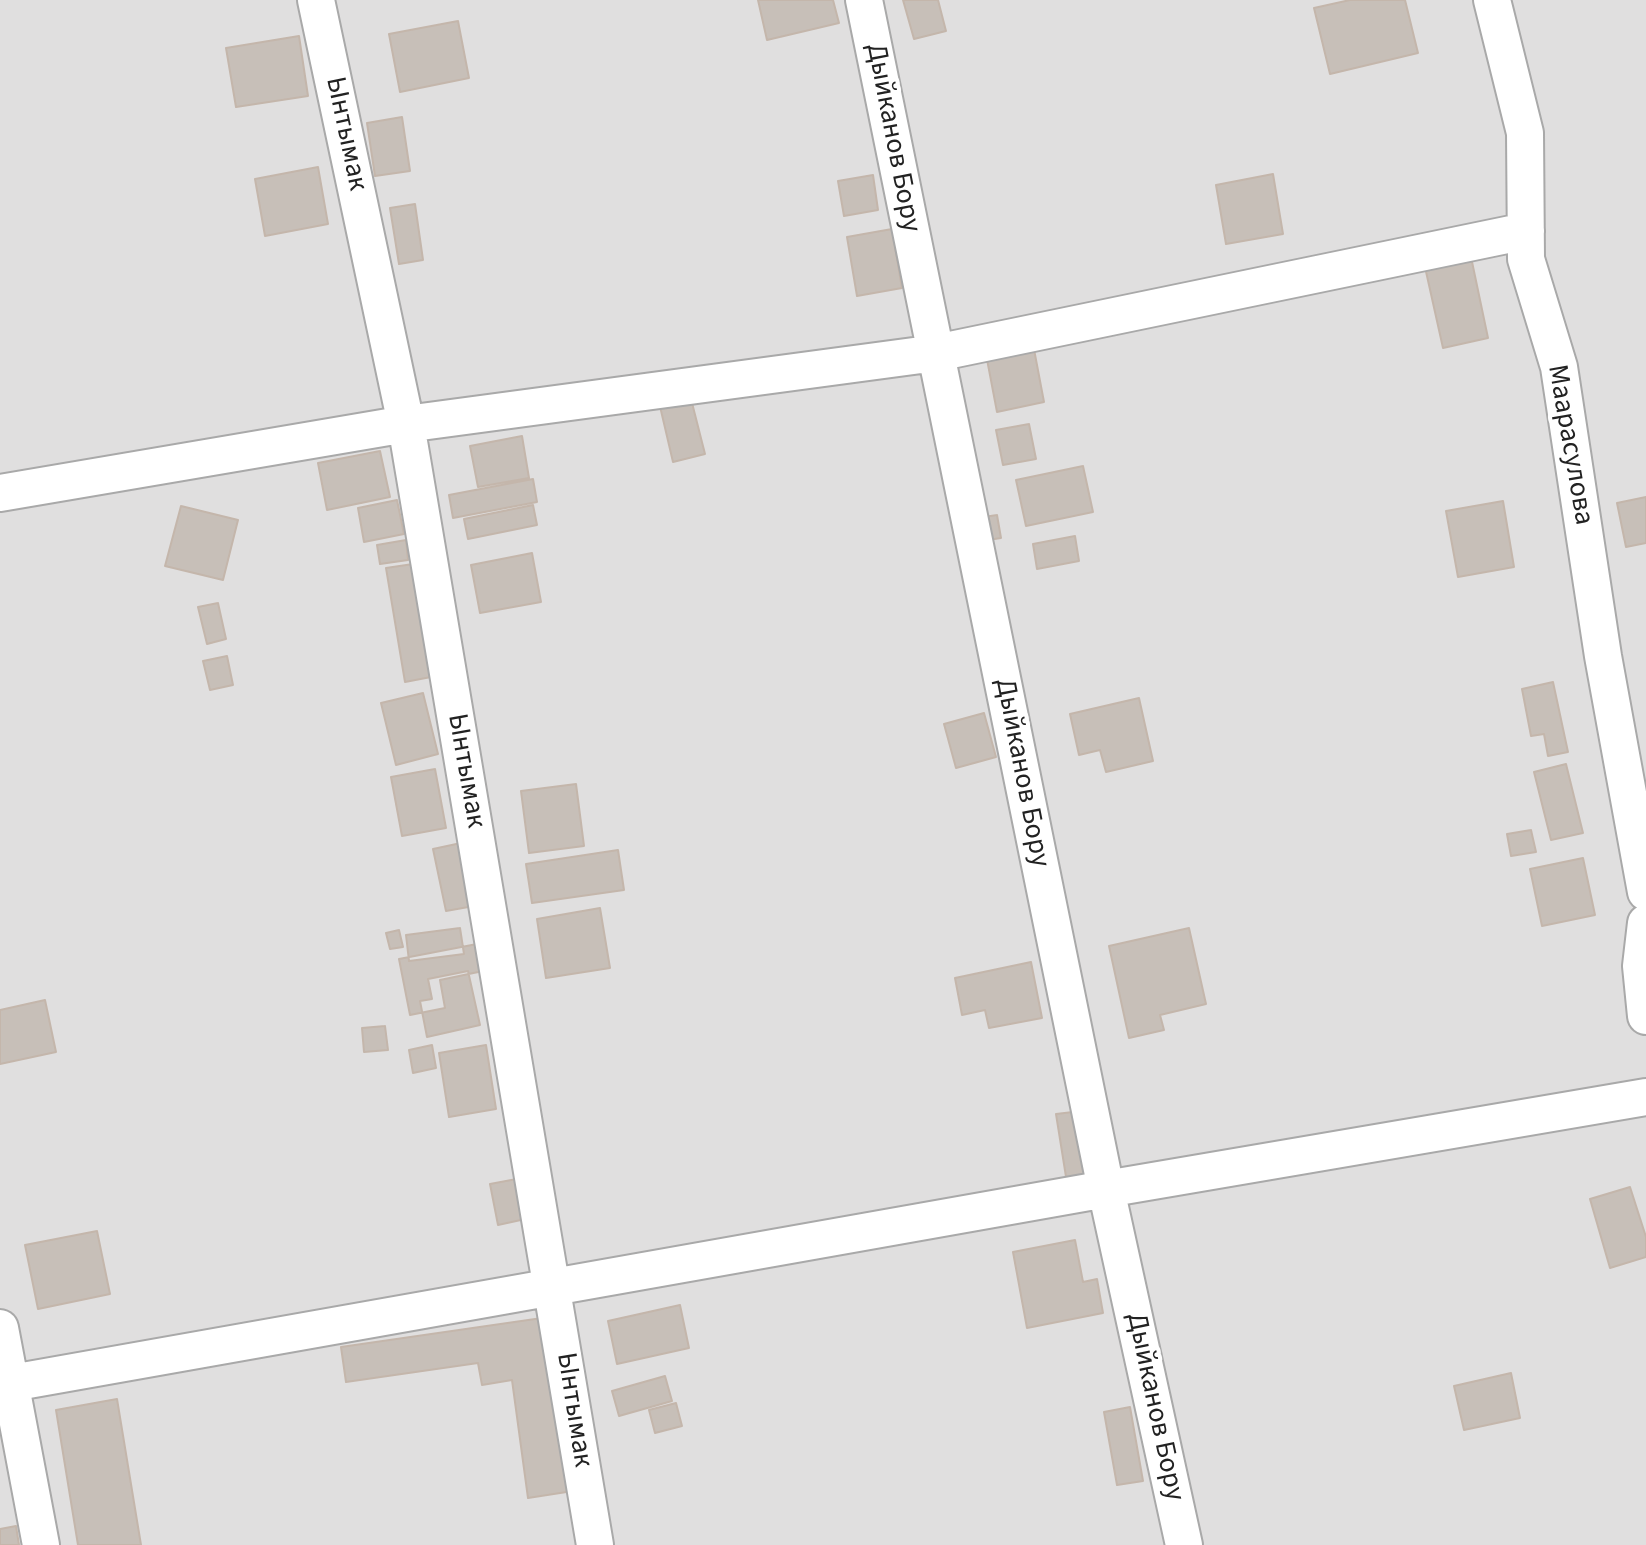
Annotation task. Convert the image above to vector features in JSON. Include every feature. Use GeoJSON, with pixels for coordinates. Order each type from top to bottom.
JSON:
{"type":"FeatureCollection","features":[{"type":"Feature","properties":{"kind":"street","name":"Ынтымак"},"geometry":{"type":"LineString","coordinates":[[316,0],[406,424],[595,1545]]}},
{"type":"Feature","properties":{"kind":"street","name":"Дыйканов Бору"},"geometry":{"type":"LineString","coordinates":[[864,0],[1106,1189],[1184,1545]]}},
{"type":"Feature","properties":{"kind":"street","name":"Маарасулова"},"geometry":{"type":"LineString","coordinates":[[1492,0],[1525,133],[1526,259],[1559,367],[1603,656],[1646,892]]}},
{"type":"Feature","properties":{"kind":"street"},"geometry":{"type":"LineString","coordinates":[[0,493],[406,424],[936,353],[1526,231]]}},
{"type":"Feature","properties":{"kind":"street"},"geometry":{"type":"LineString","coordinates":[[1646,923],[1641,966],[1646,1016]]}},
{"type":"Feature","properties":{"kind":"street"},"geometry":{"type":"LineString","coordinates":[[4,1384],[1646,1097]]}},
{"type":"Feature","properties":{"kind":"street"},"geometry":{"type":"LineString","coordinates":[[0,1328],[4,1384],[41,1545]]}},
{"type":"Feature","properties":{"kind":"shaded area"},"geometry":{"type":"Polygon","coordinates":[[[0,0],[1646,0],[1646,1545],[0,1545],[0,0]]]}},
{"type":"Feature","properties":{"kind":"building"},"geometry":{"type":"Polygon","coordinates":[[[758,0],[833,0],[839,23],[767,40],[758,0]]]}},
{"type":"Feature","properties":{"kind":"building"},"geometry":{"type":"Polygon","coordinates":[[[903,0],[938,0],[946,31],[914,39],[903,0]]]}},
{"type":"Feature","properties":{"kind":"building"},"geometry":{"type":"Polygon","coordinates":[[[1350,0],[1405,0],[1418,53],[1330,74],[1314,8],[1350,0]]]}},
{"type":"Feature","properties":{"kind":"building"},"geometry":{"type":"Polygon","coordinates":[[[458,21],[469,78],[400,92],[389,34],[458,21]]]}},
{"type":"Feature","properties":{"kind":"building"},"geometry":{"type":"Polygon","coordinates":[[[299,36],[308,96],[236,107],[226,48],[299,36]]]}},
{"type":"Feature","properties":{"kind":"building"},"geometry":{"type":"Polygon","coordinates":[[[402,117],[410,171],[375,176],[367,123],[402,117]]]}},
{"type":"Feature","properties":{"kind":"building"},"geometry":{"type":"Polygon","coordinates":[[[318,167],[328,224],[265,236],[255,179],[318,167]]]}},
{"type":"Feature","properties":{"kind":"building"},"geometry":{"type":"Polygon","coordinates":[[[1273,174],[1283,234],[1226,244],[1216,185],[1273,174]]]}},
{"type":"Feature","properties":{"kind":"building"},"geometry":{"type":"Polygon","coordinates":[[[873,175],[878,210],[844,216],[838,181],[873,175]]]}},
{"type":"Feature","properties":{"kind":"building"},"geometry":{"type":"Polygon","coordinates":[[[415,204],[423,260],[399,264],[390,208],[415,204]]]}},
{"type":"Feature","properties":{"kind":"building"},"geometry":{"type":"Polygon","coordinates":[[[892,229],[902,288],[857,296],[847,237],[892,229]]]}},
{"type":"Feature","properties":{"kind":"building"},"geometry":{"type":"Polygon","coordinates":[[[1471,257],[1488,338],[1443,348],[1425,267],[1471,257]]]}},
{"type":"Feature","properties":{"kind":"building"},"geometry":{"type":"Polygon","coordinates":[[[1033,344],[1044,402],[997,412],[986,354],[1033,344]]]}},
{"type":"Feature","properties":{"kind":"building"},"geometry":{"type":"Polygon","coordinates":[[[690,395],[705,454],[673,462],[659,402],[690,395]]]}},
{"type":"Feature","properties":{"kind":"building"},"geometry":{"type":"Polygon","coordinates":[[[1029,424],[1036,459],[1003,465],[996,430],[1029,424]]]}},
{"type":"Feature","properties":{"kind":"building"},"geometry":{"type":"Polygon","coordinates":[[[522,436],[529,478],[478,487],[470,446],[522,436]]]}},
{"type":"Feature","properties":{"kind":"building"},"geometry":{"type":"Polygon","coordinates":[[[380,451],[390,497],[327,510],[318,463],[380,451]]]}},
{"type":"Feature","properties":{"kind":"building"},"geometry":{"type":"Polygon","coordinates":[[[1083,466],[1093,512],[1026,526],[1016,480],[1083,466]]]}},
{"type":"Feature","properties":{"kind":"building"},"geometry":{"type":"Polygon","coordinates":[[[533,479],[537,502],[453,518],[449,495],[533,479]]]}},
{"type":"Feature","properties":{"kind":"building"},"geometry":{"type":"Polygon","coordinates":[[[1646,497],[1646,543],[1626,547],[1617,503],[1646,497]]]}},
{"type":"Feature","properties":{"kind":"building"},"geometry":{"type":"Polygon","coordinates":[[[397,500],[404,534],[364,542],[358,508],[397,500]]]}},
{"type":"Feature","properties":{"kind":"building"},"geometry":{"type":"Polygon","coordinates":[[[1503,501],[1514,567],[1458,577],[1446,511],[1503,501]]]}},
{"type":"Feature","properties":{"kind":"building"},"geometry":{"type":"Polygon","coordinates":[[[533,505],[537,525],[468,539],[464,519],[533,505]]]}},
{"type":"Feature","properties":{"kind":"building"},"geometry":{"type":"Polygon","coordinates":[[[181,506],[238,520],[223,580],[165,566],[181,506]]]}},
{"type":"Feature","properties":{"kind":"building"},"geometry":{"type":"Polygon","coordinates":[[[997,515],[1001,538],[988,540],[984,517],[997,515]]]}},
{"type":"Feature","properties":{"kind":"building"},"geometry":{"type":"Polygon","coordinates":[[[1075,536],[1079,561],[1037,569],[1033,544],[1075,536]]]}},
{"type":"Feature","properties":{"kind":"building"},"geometry":{"type":"Polygon","coordinates":[[[406,540],[408,560],[380,564],[377,545],[406,540]]]}},
{"type":"Feature","properties":{"kind":"building"},"geometry":{"type":"Polygon","coordinates":[[[532,553],[541,602],[480,613],[471,565],[532,553]]]}},
{"type":"Feature","properties":{"kind":"building"},"geometry":{"type":"Polygon","coordinates":[[[413,564],[431,677],[405,682],[386,568],[413,564]]]}},
{"type":"Feature","properties":{"kind":"building"},"geometry":{"type":"Polygon","coordinates":[[[218,603],[226,639],[207,644],[198,607],[218,603]]]}},
{"type":"Feature","properties":{"kind":"building"},"geometry":{"type":"Polygon","coordinates":[[[227,656],[233,685],[210,690],[203,661],[227,656]]]}},
{"type":"Feature","properties":{"kind":"building"},"geometry":{"type":"Polygon","coordinates":[[[1553,682],[1568,752],[1548,756],[1544,734],[1531,736],[1522,689],[1553,682]]]}},
{"type":"Feature","properties":{"kind":"building"},"geometry":{"type":"Polygon","coordinates":[[[423,693],[438,754],[396,765],[381,703],[423,693]]]}},
{"type":"Feature","properties":{"kind":"building"},"geometry":{"type":"Polygon","coordinates":[[[1139,698],[1153,761],[1106,772],[1100,750],[1079,755],[1070,714],[1139,698]]]}},
{"type":"Feature","properties":{"kind":"building"},"geometry":{"type":"Polygon","coordinates":[[[984,713],[996,757],[956,768],[944,724],[984,713]]]}},
{"type":"Feature","properties":{"kind":"building"},"geometry":{"type":"Polygon","coordinates":[[[1566,764],[1583,833],[1551,840],[1534,772],[1566,764]]]}},
{"type":"Feature","properties":{"kind":"building"},"geometry":{"type":"Polygon","coordinates":[[[435,769],[446,828],[402,836],[391,777],[435,769]]]}},
{"type":"Feature","properties":{"kind":"building"},"geometry":{"type":"Polygon","coordinates":[[[576,784],[584,846],[529,853],[521,791],[576,784]]]}},
{"type":"Feature","properties":{"kind":"building"},"geometry":{"type":"Polygon","coordinates":[[[1531,830],[1536,852],[1511,856],[1507,834],[1531,830]]]}},
{"type":"Feature","properties":{"kind":"building"},"geometry":{"type":"Polygon","coordinates":[[[461,843],[474,906],[446,911],[433,849],[461,843]]]}},
{"type":"Feature","properties":{"kind":"building"},"geometry":{"type":"Polygon","coordinates":[[[618,850],[624,890],[532,903],[526,864],[618,850]]]}},
{"type":"Feature","properties":{"kind":"building"},"geometry":{"type":"Polygon","coordinates":[[[1583,858],[1595,915],[1542,926],[1530,869],[1583,858]]]}},
{"type":"Feature","properties":{"kind":"building"},"geometry":{"type":"Polygon","coordinates":[[[600,908],[610,968],[546,978],[537,919],[600,908]]]}},
{"type":"Feature","properties":{"kind":"building"},"geometry":{"type":"Polygon","coordinates":[[[460,928],[464,954],[409,961],[406,935],[460,928]]]}},
{"type":"Feature","properties":{"kind":"building"},"geometry":{"type":"Polygon","coordinates":[[[1189,928],[1206,1004],[1160,1015],[1164,1030],[1129,1038],[1109,946],[1189,928]]]}},
{"type":"Feature","properties":{"kind":"building"},"geometry":{"type":"Polygon","coordinates":[[[399,930],[403,947],[390,949],[386,933],[399,930]]]}},
{"type":"Feature","properties":{"kind":"building"},"geometry":{"type":"Polygon","coordinates":[[[477,944],[483,971],[440,980],[445,1008],[410,1015],[399,959],[477,944]]]}},
{"type":"Feature","properties":{"kind":"building"},"geometry":{"type":"Polygon","coordinates":[[[1031,962],[1042,1018],[989,1028],[985,1010],[962,1015],[955,978],[1031,962]]]}},
{"type":"Feature","properties":{"kind":"building"},"geometry":{"type":"Polygon","coordinates":[[[468,971],[480,1025],[427,1037],[420,1001],[432,999],[428,979],[468,971]]]}},
{"type":"Feature","properties":{"kind":"building"},"geometry":{"type":"Polygon","coordinates":[[[45,1000],[56,1052],[0,1064],[0,1010],[45,1000]]]}},
{"type":"Feature","properties":{"kind":"building"},"geometry":{"type":"Polygon","coordinates":[[[385,1026],[388,1050],[364,1052],[362,1028],[385,1026]]]}},
{"type":"Feature","properties":{"kind":"building"},"geometry":{"type":"Polygon","coordinates":[[[432,1045],[436,1068],[413,1073],[409,1050],[432,1045]]]}},
{"type":"Feature","properties":{"kind":"building"},"geometry":{"type":"Polygon","coordinates":[[[486,1045],[496,1109],[449,1117],[439,1053],[486,1045]]]}},
{"type":"Feature","properties":{"kind":"building"},"geometry":{"type":"Polygon","coordinates":[[[1073,1112],[1085,1179],[1067,1183],[1056,1114],[1073,1112]]]}},
{"type":"Feature","properties":{"kind":"building"},"geometry":{"type":"Polygon","coordinates":[[[522,1178],[530,1218],[498,1225],[490,1184],[522,1178]]]}},
{"type":"Feature","properties":{"kind":"building"},"geometry":{"type":"Polygon","coordinates":[[[1630,1187],[1646,1237],[1646,1257],[1610,1268],[1590,1199],[1630,1187]]]}},
{"type":"Feature","properties":{"kind":"building"},"geometry":{"type":"Polygon","coordinates":[[[97,1231],[110,1294],[38,1309],[25,1245],[97,1231]]]}},
{"type":"Feature","properties":{"kind":"building"},"geometry":{"type":"Polygon","coordinates":[[[1075,1240],[1083,1282],[1097,1279],[1103,1313],[1027,1328],[1013,1252],[1075,1240]]]}},
{"type":"Feature","properties":{"kind":"building"},"geometry":{"type":"Polygon","coordinates":[[[680,1305],[689,1348],[617,1364],[608,1321],[680,1305]]]}},
{"type":"Feature","properties":{"kind":"building"},"geometry":{"type":"Polygon","coordinates":[[[549,1317],[573,1491],[528,1498],[512,1380],[482,1385],[478,1363],[346,1382],[341,1347],[549,1317]]]}},
{"type":"Feature","properties":{"kind":"building"},"geometry":{"type":"Polygon","coordinates":[[[1511,1373],[1520,1418],[1464,1430],[1454,1386],[1511,1373]]]}},
{"type":"Feature","properties":{"kind":"building"},"geometry":{"type":"Polygon","coordinates":[[[665,1376],[672,1401],[619,1416],[612,1391],[665,1376]]]}},
{"type":"Feature","properties":{"kind":"building"},"geometry":{"type":"Polygon","coordinates":[[[117,1399],[141,1545],[78,1545],[56,1410],[117,1399]]]}},
{"type":"Feature","properties":{"kind":"building"},"geometry":{"type":"Polygon","coordinates":[[[676,1403],[682,1426],[655,1433],[649,1410],[676,1403]]]}},
{"type":"Feature","properties":{"kind":"building"},"geometry":{"type":"Polygon","coordinates":[[[1130,1407],[1143,1481],[1117,1485],[1104,1412],[1130,1407]]]}},
{"type":"Feature","properties":{"kind":"building"},"geometry":{"type":"Polygon","coordinates":[[[16,1526],[19,1545],[0,1545],[0,1529],[16,1526]]]}}]}
